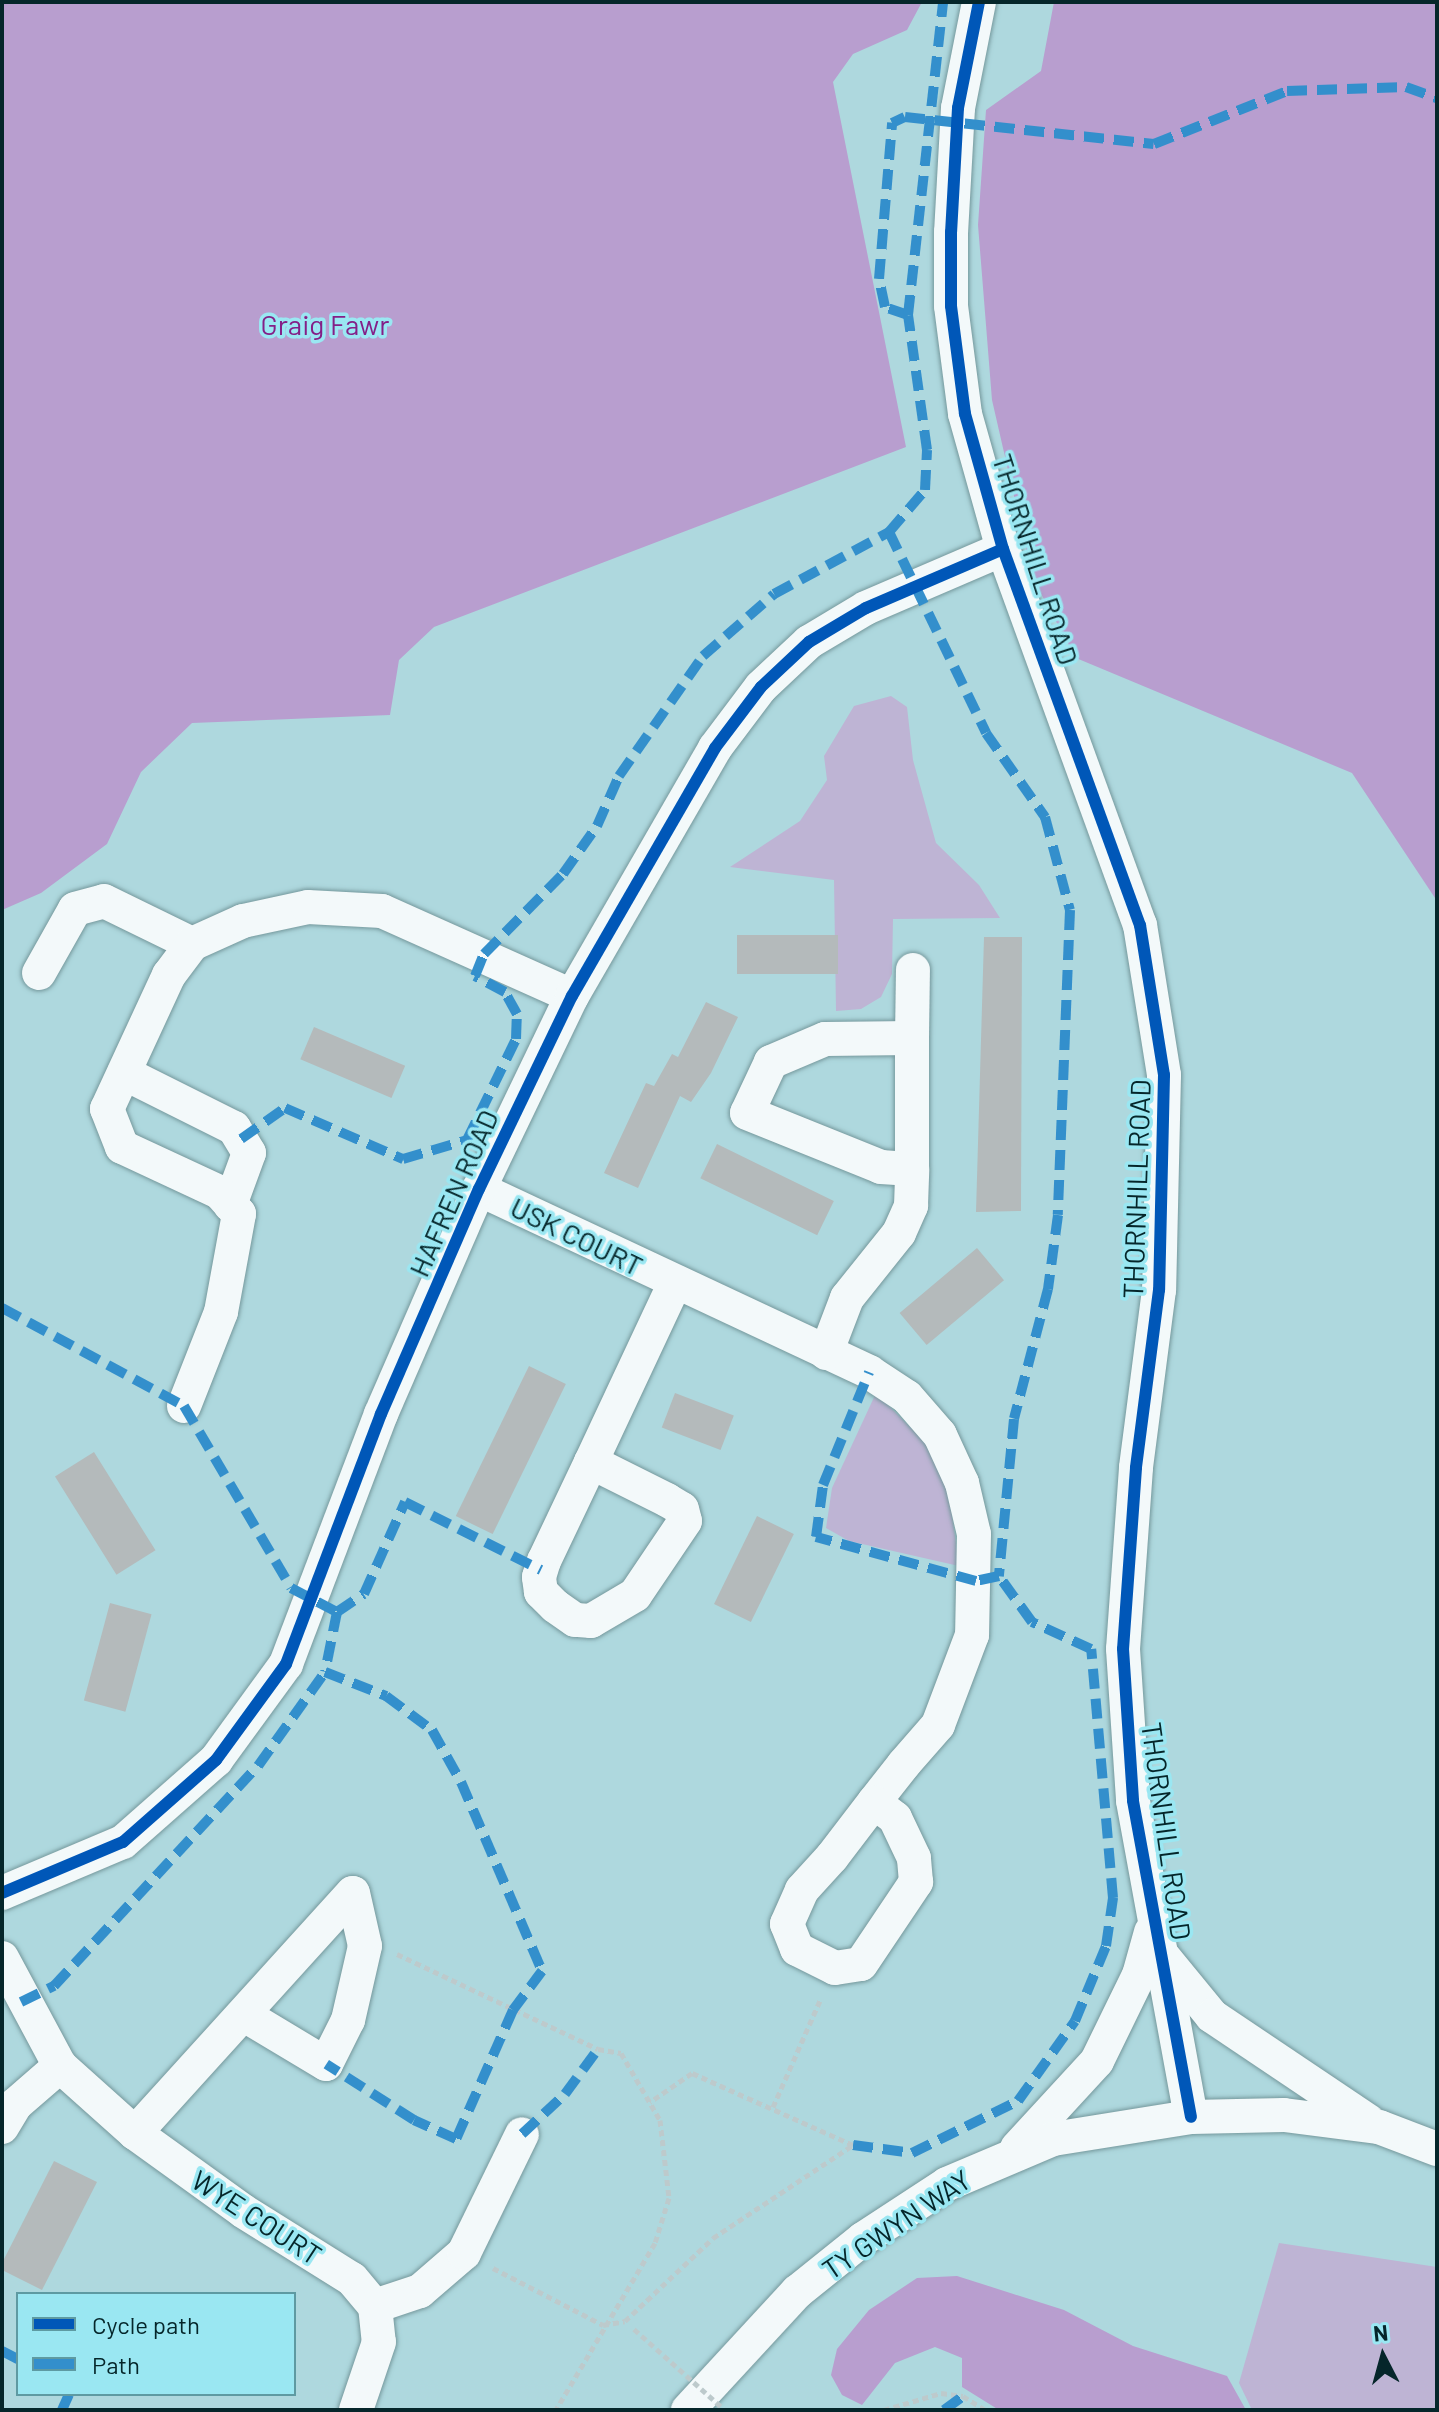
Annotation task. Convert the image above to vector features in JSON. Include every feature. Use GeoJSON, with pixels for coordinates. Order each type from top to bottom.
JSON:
{"type":"FeatureCollection","features":[{"type":"Feature","properties":{"kind":"street","name":"THORNHILL ROAD"},"geometry":{"type":"LineString","coordinates":[[979,2],[958,108],[951,306],[965,414],[1003,549],[1140,925],[1164,1075],[1160,1276],[1136,1468],[1123,1649],[1133,1801],[1191,2117]]}},
{"type":"Feature","properties":{"kind":"street","name":"HAFREN ROAD"},"geometry":{"type":"LineString","coordinates":[[2,1893],[123,1842],[216,1760],[251,1718],[286,1664],[381,1414],[479,1189],[572,996],[715,748],[761,687],[809,642],[866,608],[1003,549]]}},
{"type":"Feature","properties":{"kind":"street"},"geometry":{"type":"LineString","coordinates":[[39,973],[75,909],[104,901],[192,944]]}},
{"type":"Feature","properties":{"kind":"street"},"geometry":{"type":"LineString","coordinates":[[184,1406],[233,1266],[239,1214],[219,1192],[122,1147],[107,1109],[169,975],[192,944],[243,921],[308,907],[382,911],[572,996]]}},
{"type":"Feature","properties":{"kind":"street"},"geometry":{"type":"LineString","coordinates":[[826,1353],[847,1298],[899,1233],[911,1206],[913,970]]}},
{"type":"Feature","properties":{"kind":"street"},"geometry":{"type":"LineString","coordinates":[[912,1038],[825,1039],[792,1052],[771,1062],[747,1113],[881,1167],[912,1169]]}},
{"type":"Feature","properties":{"kind":"street"},"geometry":{"type":"LineString","coordinates":[[124,1073],[234,1128],[249,1153],[230,1205]]}},
{"type":"Feature","properties":{"kind":"street","name":"USK COURT"},"geometry":{"type":"LineString","coordinates":[[479,1189],[826,1353],[907,1397],[940,1435],[962,1483],[974,1534],[972,1635],[956,1686],[938,1725],[802,1890],[787,1924],[797,1949],[835,1968]]}},
{"type":"Feature","properties":{"kind":"street","name":"USK COURT"},"geometry":{"type":"LineString","coordinates":[[591,1462],[675,1505],[685,1521],[635,1595],[591,1621],[575,1620],[555,1606],[541,1592],[539,1577],[591,1462],[675,1283]]}},
{"type":"Feature","properties":{"kind":"street"},"geometry":{"type":"LineString","coordinates":[[835,1968],[861,1964],[916,1882],[914,1858],[895,1818],[874,1802]]}},
{"type":"Feature","properties":{"kind":"street"},"geometry":{"type":"LineString","coordinates":[[135,2133],[246,2016],[353,1893],[365,1946],[348,2020],[326,2064],[246,2016]]}},
{"type":"Feature","properties":{"kind":"street"},"geometry":{"type":"LineString","coordinates":[[1157,1936],[1212,2016],[1273,2063],[1379,2127]]}},
{"type":"Feature","properties":{"kind":"street"},"geometry":{"type":"LineString","coordinates":[[1011,2154],[1097,2061],[1157,1936]]}},
{"type":"Feature","properties":{"kind":"street","name":"WYE COURT"},"geometry":{"type":"LineString","coordinates":[[2,1958],[60,2066],[135,2133],[243,2211],[352,2279],[375,2306]]}},
{"type":"Feature","properties":{"kind":"street"},"geometry":{"type":"LineString","coordinates":[[2,2127],[15,2105],[60,2066]]}},
{"type":"Feature","properties":{"kind":"street","name":"TY GWYN WAY"},"geometry":{"type":"LineString","coordinates":[[688,2410],[797,2292],[863,2239],[947,2184],[1011,2154],[1066,2136],[1191,2117],[1284,2115],[1379,2127],[1437,2149]]}},
{"type":"Feature","properties":{"kind":"street"},"geometry":{"type":"LineString","coordinates":[[356,2410],[379,2342],[375,2306],[420,2291],[464,2253],[522,2134]]}},
{"type":"Feature","properties":{"kind":"path"},"geometry":{"type":"LineString","coordinates":[[365,1946],[390,1950],[598,2049],[621,2053],[660,2120],[669,2198],[655,2243],[603,2325],[556,2410]]}},
{"type":"Feature","properties":{"kind":"path"},"geometry":{"type":"LineString","coordinates":[[773,2107],[835,1968]]}},
{"type":"Feature","properties":{"kind":"path"},"geometry":{"type":"LineString","coordinates":[[464,2253],[603,2325],[625,2321],[713,2238],[853,2145],[692,2073],[650,2102]]}},
{"type":"Feature","properties":{"kind":"path"},"geometry":{"type":"LineString","coordinates":[[625,2321],[725,2410]]}},
{"type":"Feature","properties":{"kind":"path"},"geometry":{"type":"LineString","coordinates":[[884,2410],[941,2393],[963,2396],[985,2410]]}},
{"type":"Feature","properties":{"kind":"shaded area"},"geometry":{"type":"Polygon","coordinates":[[[891,696],[907,707],[913,760],[936,843],[979,885],[1000,918],[893,919],[892,974],[881,997],[861,1009],[836,1011],[834,880],[730,867],[800,821],[827,780],[824,756],[854,706],[891,696]]]}},
{"type":"Feature","properties":{"kind":"shaded area"},"geometry":{"type":"Polygon","coordinates":[[[876,1393],[928,1445],[949,1491],[959,1566],[849,1541],[826,1528],[832,1488],[876,1393]]]}},
{"type":"Feature","properties":{"kind":"shaded area"},"geometry":{"type":"Polygon","coordinates":[[[1279,2243],[1437,2267],[1437,2410],[1252,2410],[1239,2383],[1279,2243]]]}},
{"type":"Feature","properties":{"kind":"green space","name":"Graig Fawr"},"geometry":{"type":"Polygon","coordinates":[[[2,2],[922,2],[907,30],[853,54],[833,82],[906,447],[434,627],[399,660],[390,715],[192,723],[141,772],[107,844],[41,893],[2,910],[2,2]]]}},
{"type":"Feature","properties":{"kind":"green space"},"geometry":{"type":"Polygon","coordinates":[[[1054,2],[1437,2],[1437,901],[1352,773],[1076,658],[1033,579],[992,400],[978,225],[986,110],[1041,71],[1054,2]]]}},
{"type":"Feature","properties":{"kind":"green space"},"geometry":{"type":"Polygon","coordinates":[[[957,2276],[1064,2310],[1133,2346],[1227,2376],[1246,2410],[999,2410],[962,2387],[962,2358],[935,2347],[895,2363],[862,2405],[842,2395],[831,2375],[837,2349],[869,2310],[917,2278],[957,2276]]]}},
{"type":"Feature","properties":{"kind":"building"},"geometry":{"type":"Polygon","coordinates":[[[737,935],[838,935],[838,974],[737,974],[737,935]]]}},
{"type":"Feature","properties":{"kind":"building"},"geometry":{"type":"Polygon","coordinates":[[[984,937],[1022,937],[1021,1211],[976,1212],[984,937]]]}},
{"type":"Feature","properties":{"kind":"building"},"geometry":{"type":"Polygon","coordinates":[[[706,1002],[738,1017],[711,1073],[691,1102],[680,1096],[638,1188],[604,1173],[646,1083],[654,1086],[672,1054],[678,1057],[706,1002]]]}},
{"type":"Feature","properties":{"kind":"building"},"geometry":{"type":"Polygon","coordinates":[[[314,1027],[405,1066],[391,1098],[300,1059],[314,1027]]]}},
{"type":"Feature","properties":{"kind":"building"},"geometry":{"type":"Polygon","coordinates":[[[717,1144],[834,1201],[817,1235],[700,1178],[717,1144]]]}},
{"type":"Feature","properties":{"kind":"building"},"geometry":{"type":"Polygon","coordinates":[[[977,1248],[1004,1280],[927,1345],[900,1313],[977,1248]]]}},
{"type":"Feature","properties":{"kind":"building"},"geometry":{"type":"Polygon","coordinates":[[[529,1366],[566,1384],[493,1534],[456,1516],[529,1366]]]}},
{"type":"Feature","properties":{"kind":"building"},"geometry":{"type":"Polygon","coordinates":[[[675,1393],[734,1416],[721,1450],[662,1428],[675,1393]]]}},
{"type":"Feature","properties":{"kind":"building"},"geometry":{"type":"Polygon","coordinates":[[[94,1452],[155,1550],[116,1575],[55,1476],[94,1452]]]}},
{"type":"Feature","properties":{"kind":"building"},"geometry":{"type":"Polygon","coordinates":[[[757,1516],[794,1534],[751,1622],[714,1604],[757,1516]]]}},
{"type":"Feature","properties":{"kind":"building"},"geometry":{"type":"Polygon","coordinates":[[[110,1603],[152,1614],[125,1712],[84,1701],[110,1603]]]}},
{"type":"Feature","properties":{"kind":"building"},"geometry":{"type":"Polygon","coordinates":[[[54,2161],[97,2182],[42,2290],[2,2270],[2,2263],[54,2161]]]}},
{"type":"Feature","properties":{"kind":"marked path"},"geometry":{"type":"LineString","coordinates":[[889,532],[925,490],[927,450],[908,315],[943,2]]}},
{"type":"Feature","properties":{"kind":"marked path"},"geometry":{"type":"LineString","coordinates":[[908,315],[885,307],[879,279],[892,123],[905,117],[1154,144],[1287,91],[1406,87],[1437,98]]}},
{"type":"Feature","properties":{"kind":"marked path"},"geometry":{"type":"LineString","coordinates":[[241,1139],[285,1108],[403,1159],[467,1140],[516,1039],[517,1014],[505,992],[475,976],[484,954],[563,874],[597,826],[619,776],[703,656],[774,594],[889,532],[986,733],[1045,817],[1070,910],[1058,1215],[1048,1289],[1014,1419],[999,1576],[976,1581],[816,1537],[823,1485],[869,1372]]}},
{"type":"Feature","properties":{"kind":"marked path"},"geometry":{"type":"LineString","coordinates":[[2,1308],[184,1406],[291,1588],[337,1612],[325,1672],[386,1696],[432,1730],[461,1782],[542,1971],[513,2010],[456,2139],[414,2120],[326,2064]]}},
{"type":"Feature","properties":{"kind":"marked path"},"geometry":{"type":"LineString","coordinates":[[337,1612],[364,1594],[405,1502],[541,1570]]}},
{"type":"Feature","properties":{"kind":"marked path"},"geometry":{"type":"LineString","coordinates":[[853,2145],[912,2153],[1018,2101],[1075,2021],[1106,1946],[1113,1898],[1091,1649],[1032,1622],[999,1576]]}},
{"type":"Feature","properties":{"kind":"marked path"},"geometry":{"type":"LineString","coordinates":[[21,2002],[54,1986],[258,1766],[325,1672]]}},
{"type":"Feature","properties":{"kind":"marked path"},"geometry":{"type":"LineString","coordinates":[[522,2134],[565,2094],[598,2049]]}},
{"type":"Feature","properties":{"kind":"marked path"},"geometry":{"type":"LineString","coordinates":[[2,2351],[16,2358]]}},
{"type":"Feature","properties":{"kind":"marked path"},"geometry":{"type":"LineString","coordinates":[[62,2410],[68,2396]]}},
{"type":"Feature","properties":{"kind":"marked path"},"geometry":{"type":"LineString","coordinates":[[944,2410],[963,2396]]}},
{"type":"Feature","properties":{"kind":"cycle path"},"geometry":{"type":"LineString","coordinates":[[979,2],[958,108],[951,232],[951,306],[965,414],[1003,549],[1140,925],[1164,1075],[1159,1290],[1136,1468],[1123,1649],[1133,1801],[1191,2117]]}},
{"type":"Feature","properties":{"kind":"cycle path"},"geometry":{"type":"LineString","coordinates":[[2,1893],[123,1842],[216,1760],[286,1664],[381,1414],[479,1189],[572,996],[715,748],[761,687],[809,642],[866,608],[1003,549]]}}]}
